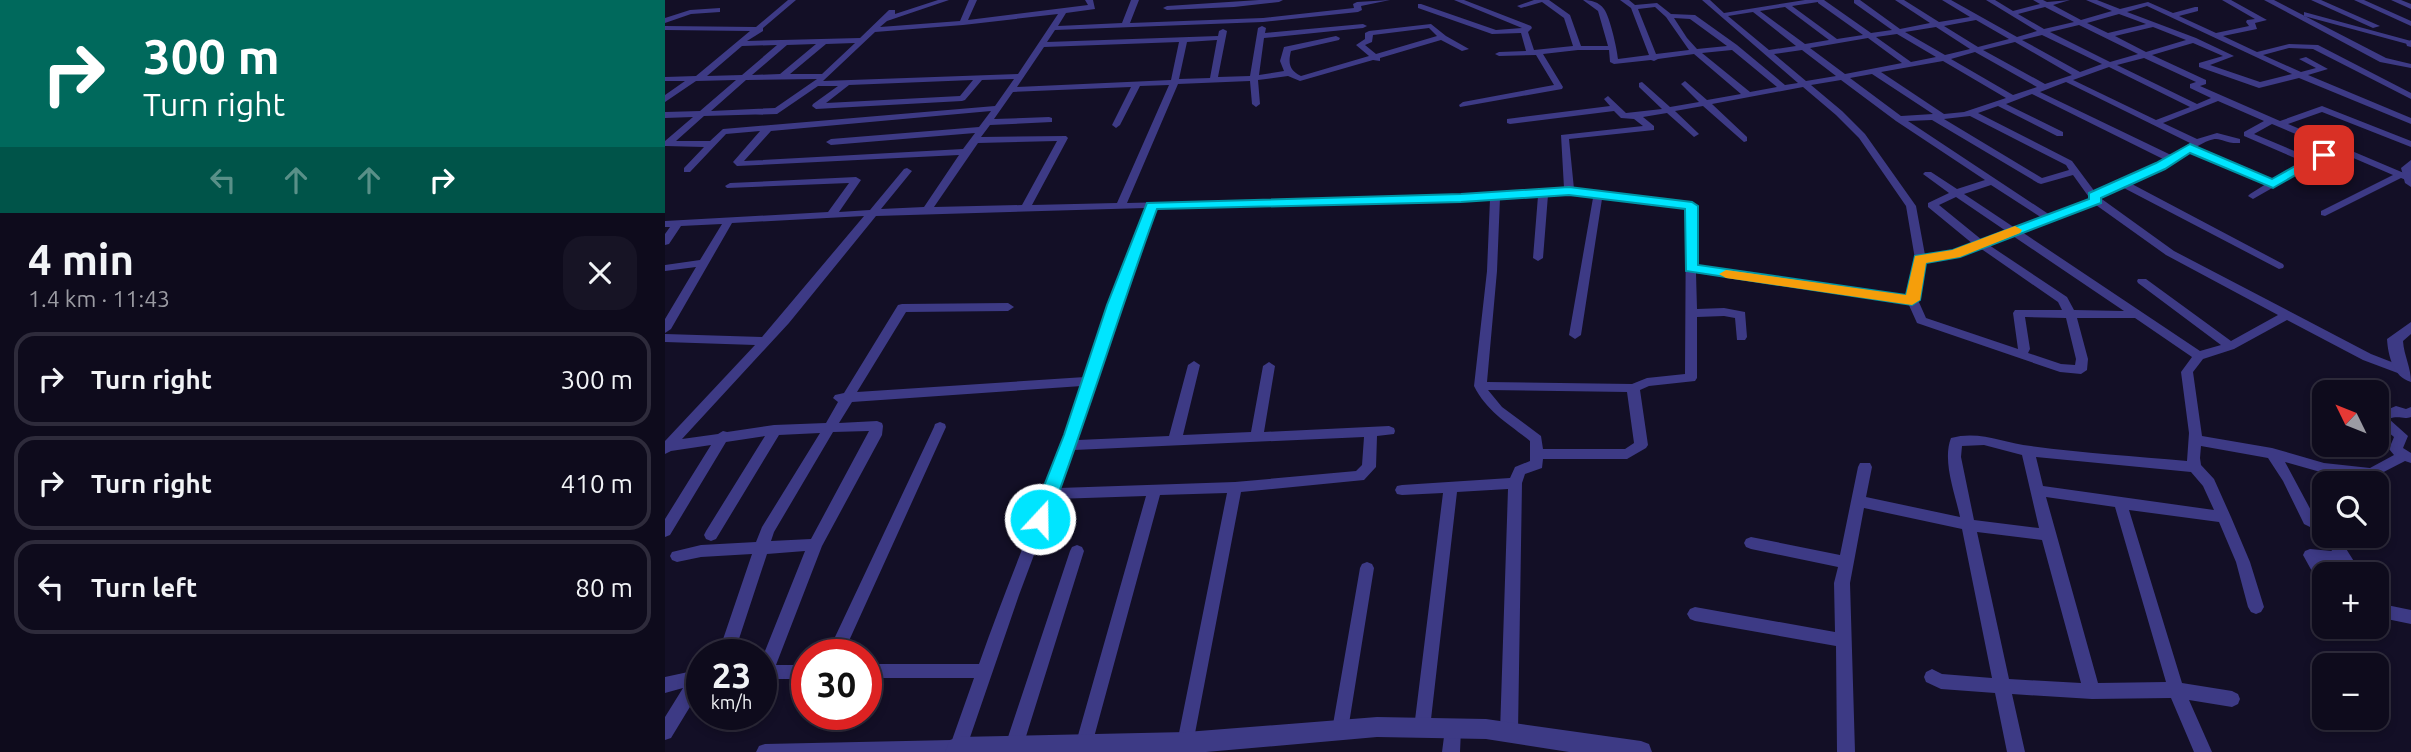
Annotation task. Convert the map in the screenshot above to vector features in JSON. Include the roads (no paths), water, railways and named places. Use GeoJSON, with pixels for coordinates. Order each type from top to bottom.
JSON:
{"type":"FeatureCollection","features":[{"type":"Feature","properties":{"kind":"street"},"geometry":{"type":"LineString","coordinates":[[665,99],[741,44],[792,0]]}},
{"type":"Feature","properties":{"kind":"street"},"geometry":{"type":"LineString","coordinates":[[885,19],[945,0]]}},
{"type":"Feature","properties":{"kind":"street"},"geometry":{"type":"LineString","coordinates":[[963,23],[973,0]]}},
{"type":"Feature","properties":{"kind":"street"},"geometry":{"type":"LineString","coordinates":[[1043,0],[1045,13]]}},
{"type":"Feature","properties":{"kind":"street"},"geometry":{"type":"LineString","coordinates":[[1125,25],[1135,0]]}},
{"type":"Feature","properties":{"kind":"street"},"geometry":{"type":"LineString","coordinates":[[1157,40],[1168,4],[1279,0]]}},
{"type":"Feature","properties":{"kind":"street"},"geometry":{"type":"LineString","coordinates":[[1377,59],[1360,45],[1369,40],[1357,4],[1386,0]]}},
{"type":"Feature","properties":{"kind":"street"},"geometry":{"type":"LineString","coordinates":[[1421,6],[1495,32],[1524,31],[1528,28],[1458,0]]}},
{"type":"Feature","properties":{"kind":"street"},"geometry":{"type":"LineString","coordinates":[[1521,6],[1543,0],[1567,17],[1578,48]]}},
{"type":"Feature","properties":{"kind":"street"},"geometry":{"type":"LineString","coordinates":[[1587,0],[1601,10],[1613,48],[1614,62],[1696,54],[1734,47]]}},
{"type":"Feature","properties":{"kind":"street"},"geometry":{"type":"LineString","coordinates":[[1624,0],[1634,7],[1654,59]]}},
{"type":"Feature","properties":{"kind":"street"},"geometry":{"type":"LineString","coordinates":[[1706,0],[1861,136],[1887,169],[1911,206],[1920,259],[1912,300],[1921,320],[2060,368],[2081,370],[2082,359],[2071,316],[2063,300],[1980,244],[1932,205],[1990,182]]}},
{"type":"Feature","properties":{"kind":"street"},"geometry":{"type":"LineString","coordinates":[[1722,15],[1784,3],[1823,0],[1910,65]]}},
{"type":"Feature","properties":{"kind":"street"},"geometry":{"type":"LineString","coordinates":[[1858,0],[1898,31],[2012,98]]}},
{"type":"Feature","properties":{"kind":"street"},"geometry":{"type":"LineString","coordinates":[[1899,0],[1977,50],[2044,87]]}},
{"type":"Feature","properties":{"kind":"street"},"geometry":{"type":"LineString","coordinates":[[1946,0],[2079,75]]}},
{"type":"Feature","properties":{"kind":"street"},"geometry":{"type":"LineString","coordinates":[[1990,0],[2043,32],[2197,107]]}},
{"type":"Feature","properties":{"kind":"street"},"geometry":{"type":"LineString","coordinates":[[2012,13],[2041,2],[2066,0]]}},
{"type":"Feature","properties":{"kind":"street"},"geometry":{"type":"LineString","coordinates":[[2090,0],[2229,57],[2180,71]]}},
{"type":"Feature","properties":{"kind":"street"},"geometry":{"type":"LineString","coordinates":[[2137,0],[2220,35],[2298,74],[2411,121]]}},
{"type":"Feature","properties":{"kind":"street"},"geometry":{"type":"LineString","coordinates":[[1899,119],[1971,113],[2110,64],[2193,40],[2254,27],[2250,22],[2263,20],[2226,0]]}},
{"type":"Feature","properties":{"kind":"street"},"geometry":{"type":"LineString","coordinates":[[2268,0],[2383,60],[2411,66]]}},
{"type":"Feature","properties":{"kind":"street"},"geometry":{"type":"LineString","coordinates":[[2279,6],[2411,43],[2315,0]]}},
{"type":"Feature","properties":{"kind":"street"},"geometry":{"type":"LineString","coordinates":[[2335,9],[2373,0]]}},
{"type":"Feature","properties":{"kind":"street"},"geometry":{"type":"LineString","coordinates":[[2395,0],[2411,7]]}},
{"type":"Feature","properties":{"kind":"street"},"geometry":{"type":"LineString","coordinates":[[2360,1],[2411,24]]}},
{"type":"Feature","properties":{"kind":"street"},"geometry":{"type":"LineString","coordinates":[[2041,2],[2203,82],[2193,86],[2195,88],[2408,179]]}},
{"type":"Feature","properties":{"kind":"street"},"geometry":{"type":"LineString","coordinates":[[1784,3],[1835,41]]}},
{"type":"Feature","properties":{"kind":"street"},"geometry":{"type":"LineString","coordinates":[[874,30],[1063,11],[1090,4],[1084,27]]}},
{"type":"Feature","properties":{"kind":"street"},"geometry":{"type":"LineString","coordinates":[[1608,99],[1623,116],[1636,116],[1667,108],[1945,58],[2148,4]]}},
{"type":"Feature","properties":{"kind":"street"},"geometry":{"type":"LineString","coordinates":[[1634,7],[1657,5],[1669,16],[1676,30],[1696,54],[1747,94]]}},
{"type":"Feature","properties":{"kind":"street"},"geometry":{"type":"LineString","coordinates":[[2174,15],[2195,9]]}},
{"type":"Feature","properties":{"kind":"street"},"geometry":{"type":"LineString","coordinates":[[665,21],[690,12],[717,10]]}},
{"type":"Feature","properties":{"kind":"street"},"geometry":{"type":"LineString","coordinates":[[1053,28],[1263,20],[1325,10],[1358,10]]}},
{"type":"Feature","properties":{"kind":"street"},"geometry":{"type":"LineString","coordinates":[[1754,10],[1899,119],[1987,176],[1990,182],[2048,218]]}},
{"type":"Feature","properties":{"kind":"street"},"geometry":{"type":"LineString","coordinates":[[927,210],[1063,11]]}},
{"type":"Feature","properties":{"kind":"street"},"geometry":{"type":"LineString","coordinates":[[665,115],[777,111],[816,84],[892,12]]}},
{"type":"Feature","properties":{"kind":"street"},"geometry":{"type":"LineString","coordinates":[[1669,16],[1692,17],[1734,47],[1783,88]]}},
{"type":"Feature","properties":{"kind":"street"},"geometry":{"type":"LineString","coordinates":[[2367,22],[2396,17]]}},
{"type":"Feature","properties":{"kind":"street"},"geometry":{"type":"LineString","coordinates":[[1766,53],[1976,18]]}},
{"type":"Feature","properties":{"kind":"street"},"geometry":{"type":"LineString","coordinates":[[1256,104],[1254,78],[1263,20]]}},
{"type":"Feature","properties":{"kind":"street"},"geometry":{"type":"LineString","coordinates":[[1213,81],[1227,21]]}},
{"type":"Feature","properties":{"kind":"street"},"geometry":{"type":"LineString","coordinates":[[2107,36],[2153,25]]}},
{"type":"Feature","properties":{"kind":"street"},"geometry":{"type":"LineString","coordinates":[[1261,36],[1431,26],[1442,37],[1465,49]]}},
{"type":"Feature","properties":{"kind":"street"},"geometry":{"type":"LineString","coordinates":[[665,28],[760,29]]}},
{"type":"Feature","properties":{"kind":"street"},"geometry":{"type":"LineString","coordinates":[[665,38],[678,28]]}},
{"type":"Feature","properties":{"kind":"street"},"geometry":{"type":"LineString","coordinates":[[1463,105],[1559,87],[1524,31]]}},
{"type":"Feature","properties":{"kind":"street"},"geometry":{"type":"LineString","coordinates":[[1011,90],[1213,81],[1289,74],[1300,79],[1377,59],[1442,37]]}},
{"type":"Feature","properties":{"kind":"street"},"geometry":{"type":"LineString","coordinates":[[1042,45],[1221,38]]}},
{"type":"Feature","properties":{"kind":"street"},"geometry":{"type":"LineString","coordinates":[[1289,74],[1284,61],[1287,49],[1336,38]]}},
{"type":"Feature","properties":{"kind":"street"},"geometry":{"type":"LineString","coordinates":[[741,44],[864,40]]}},
{"type":"Feature","properties":{"kind":"street"},"geometry":{"type":"LineString","coordinates":[[1121,205],[1174,83],[1183,40]]}},
{"type":"Feature","properties":{"kind":"street"},"geometry":{"type":"LineString","coordinates":[[782,77],[823,42]]}},
{"type":"Feature","properties":{"kind":"street"},"geometry":{"type":"LineString","coordinates":[[666,145],[784,43]]}},
{"type":"Feature","properties":{"kind":"street"},"geometry":{"type":"LineString","coordinates":[[2257,54],[2289,46],[2315,47],[2411,96]]}},
{"type":"Feature","properties":{"kind":"street"},"geometry":{"type":"LineString","coordinates":[[1499,54],[1613,48]]}},
{"type":"Feature","properties":{"kind":"street"},"geometry":{"type":"LineString","coordinates":[[2202,65],[2259,85],[2324,69],[2303,59]]}},
{"type":"Feature","properties":{"kind":"street"},"geometry":{"type":"LineString","coordinates":[[1873,71],[2041,181],[2075,172]]}},
{"type":"Feature","properties":{"kind":"street"},"geometry":{"type":"LineString","coordinates":[[665,79],[824,76]]}},
{"type":"Feature","properties":{"kind":"street"},"geometry":{"type":"LineString","coordinates":[[816,84],[1021,76]]}},
{"type":"Feature","properties":{"kind":"street"},"geometry":{"type":"LineString","coordinates":[[847,83],[816,106],[962,98],[980,77]]}},
{"type":"Feature","properties":{"kind":"street"},"geometry":{"type":"LineString","coordinates":[[2065,79],[2156,123],[2193,146],[2273,184]]}},
{"type":"Feature","properties":{"kind":"street"},"geometry":{"type":"LineString","coordinates":[[1685,84],[1744,139]]}},
{"type":"Feature","properties":{"kind":"street"},"geometry":{"type":"LineString","coordinates":[[1116,125],[1136,85]]}},
{"type":"Feature","properties":{"kind":"street"},"geometry":{"type":"LineString","coordinates":[[1642,85],[1694,134]]}},
{"type":"Feature","properties":{"kind":"street"},"geometry":{"type":"LineString","coordinates":[[2032,91],[2171,159]]}},
{"type":"Feature","properties":{"kind":"street"},"geometry":{"type":"LineString","coordinates":[[2156,123],[2218,98]]}},
{"type":"Feature","properties":{"kind":"street"},"geometry":{"type":"LineString","coordinates":[[1998,103],[2060,134]]}},
{"type":"Feature","properties":{"kind":"street"},"geometry":{"type":"LineString","coordinates":[[687,170],[723,132],[997,108]]}},
{"type":"Feature","properties":{"kind":"street"},"geometry":{"type":"LineString","coordinates":[[1510,121],[1617,108]]}},
{"type":"Feature","properties":{"kind":"street"},"geometry":{"type":"LineString","coordinates":[[2311,162],[2247,134],[2276,122],[2322,109],[2411,144]]}},
{"type":"Feature","properties":{"kind":"street"},"geometry":{"type":"LineString","coordinates":[[1971,113],[2069,163],[2095,198],[2170,253],[2367,358],[2407,374]]}},
{"type":"Feature","properties":{"kind":"street"},"geometry":{"type":"LineString","coordinates":[[1569,191],[1563,137],[1651,128],[1636,116]]}},
{"type":"Feature","properties":{"kind":"street"},"geometry":{"type":"LineString","coordinates":[[1899,119],[1927,149]]}},
{"type":"Feature","properties":{"kind":"street"},"geometry":{"type":"LineString","coordinates":[[831,142],[980,131],[1049,120]]}},
{"type":"Feature","properties":{"kind":"street"},"geometry":{"type":"LineString","coordinates":[[768,128],[738,162],[740,164],[966,152]]}},
{"type":"Feature","properties":{"kind":"street"},"geometry":{"type":"LineString","coordinates":[[980,131],[1063,138],[1025,208]]}},
{"type":"Feature","properties":{"kind":"street"},"geometry":{"type":"LineString","coordinates":[[1920,259],[1955,254],[2095,198],[2171,159],[2210,134],[2219,134],[2237,141]]}},
{"type":"Feature","properties":{"kind":"street"},"geometry":{"type":"LineString","coordinates":[[666,145],[712,144]]}},
{"type":"Feature","properties":{"kind":"street"},"geometry":{"type":"LineString","coordinates":[[2252,196],[2337,147]]}},
{"type":"Feature","properties":{"kind":"street"},"geometry":{"type":"LineString","coordinates":[[2408,179],[2407,168],[2411,164]]}},
{"type":"Feature","properties":{"kind":"street"},"geometry":{"type":"LineString","coordinates":[[666,447],[785,320],[907,171]]}},
{"type":"Feature","properties":{"kind":"street"},"geometry":{"type":"LineString","coordinates":[[1928,174],[2134,315],[2199,356]]}},
{"type":"Feature","properties":{"kind":"street"},"geometry":{"type":"LineString","coordinates":[[2325,213],[2408,179]]}},
{"type":"Feature","properties":{"kind":"street"},"geometry":{"type":"LineString","coordinates":[[730,186],[856,180],[833,213]]}},
{"type":"Feature","properties":{"kind":"street"},"geometry":{"type":"LineString","coordinates":[[2123,183],[2279,266]]}},
{"type":"Feature","properties":{"kind":"street"},"geometry":{"type":"LineString","coordinates":[[665,224],[833,213],[1495,196],[1569,191],[1692,206],[1691,378],[1647,382],[1633,388],[1480,386]]}},
{"type":"Feature","properties":{"kind":"street"},"geometry":{"type":"LineString","coordinates":[[1538,258],[1543,193]]}},
{"type":"Feature","properties":{"kind":"street"},"geometry":{"type":"LineString","coordinates":[[1495,196],[1492,271],[1480,386],[1485,400],[1498,413],[1522,426],[1536,439],[1538,454],[1537,464],[1520,471],[1515,483],[1509,732]]}},
{"type":"Feature","properties":{"kind":"street"},"geometry":{"type":"LineString","coordinates":[[1575,335],[1598,196]]}},
{"type":"Feature","properties":{"kind":"street"},"geometry":{"type":"LineString","coordinates":[[957,750],[1069,445],[1114,305],[1152,205]]}},
{"type":"Feature","properties":{"kind":"street"},"geometry":{"type":"LineString","coordinates":[[667,323],[729,220]]}},
{"type":"Feature","properties":{"kind":"street"},"geometry":{"type":"LineString","coordinates":[[665,242],[678,223]]}},
{"type":"Feature","properties":{"kind":"street"},"geometry":{"type":"LineString","coordinates":[[665,268],[703,263]]}},
{"type":"Feature","properties":{"kind":"street"},"geometry":{"type":"LineString","coordinates":[[1691,268],[1912,300]]}},
{"type":"Feature","properties":{"kind":"street"},"geometry":{"type":"LineString","coordinates":[[2142,281],[2230,346]]}},
{"type":"Feature","properties":{"kind":"street"},"geometry":{"type":"LineString","coordinates":[[731,639],[767,531],[829,426],[842,398],[902,307],[1008,307]]}},
{"type":"Feature","properties":{"kind":"street"},"geometry":{"type":"LineString","coordinates":[[1692,313],[1724,312],[1741,315],[1741,337]]}},
{"type":"Feature","properties":{"kind":"street"},"geometry":{"type":"LineString","coordinates":[[2021,353],[2024,349],[2019,313],[2134,315]]}},
{"type":"Feature","properties":{"kind":"street"},"geometry":{"type":"LineString","coordinates":[[2256,607],[2243,562],[2224,517],[2209,483],[2195,467],[2195,440],[2187,372],[2199,356],[2230,346],[2287,315]]}},
{"type":"Feature","properties":{"kind":"street"},"geometry":{"type":"LineString","coordinates":[[2407,374],[2396,356],[2395,339],[2411,327]]}},
{"type":"Feature","properties":{"kind":"street"},"geometry":{"type":"LineString","coordinates":[[665,338],[763,341]]}},
{"type":"Feature","properties":{"kind":"street"},"geometry":{"type":"LineString","coordinates":[[1175,439],[1194,365]]}},
{"type":"Feature","properties":{"kind":"street"},"geometry":{"type":"LineString","coordinates":[[1258,437],[1269,366]]}},
{"type":"Feature","properties":{"kind":"street"},"geometry":{"type":"LineString","coordinates":[[842,398],[1090,381]]}},
{"type":"Feature","properties":{"kind":"street"},"geometry":{"type":"LineString","coordinates":[[1538,454],[1627,454],[1641,445],[1633,388]]}},
{"type":"Feature","properties":{"kind":"street"},"geometry":{"type":"LineString","coordinates":[[2195,440],[2272,453],[2324,468],[2372,473],[2407,457],[2396,449],[2401,436],[2379,418],[2396,411],[2407,414],[2411,411]]}},
{"type":"Feature","properties":{"kind":"street"},"geometry":{"type":"LineString","coordinates":[[666,447],[723,436],[829,426],[877,426],[875,435],[815,545],[777,639]]}},
{"type":"Feature","properties":{"kind":"street"},"geometry":{"type":"LineString","coordinates":[[842,639],[940,427]]}},
{"type":"Feature","properties":{"kind":"street"},"geometry":{"type":"LineString","coordinates":[[711,535],[775,431]]}},
{"type":"Feature","properties":{"kind":"street"},"geometry":{"type":"LineString","coordinates":[[1069,445],[1389,431]]}},
{"type":"Feature","properties":{"kind":"street"},"geometry":{"type":"LineString","coordinates":[[1050,494],[1235,487],[1360,476],[1369,467],[1371,432]]}},
{"type":"Feature","properties":{"kind":"street"},"geometry":{"type":"LineString","coordinates":[[665,531],[723,436]]}},
{"type":"Feature","properties":{"kind":"street"},"geometry":{"type":"LineString","coordinates":[[2016,752],[1954,457],[1956,441],[1984,440],[2028,450],[2195,467]]}},
{"type":"Feature","properties":{"kind":"street"},"geometry":{"type":"LineString","coordinates":[[2028,450],[2048,535],[2092,691]]}},
{"type":"Feature","properties":{"kind":"street"},"geometry":{"type":"LineString","coordinates":[[2272,453],[2312,522]]}},
{"type":"Feature","properties":{"kind":"street"},"geometry":{"type":"LineString","coordinates":[[1846,752],[1842,583],[1865,467]]}},
{"type":"Feature","properties":{"kind":"street"},"geometry":{"type":"LineString","coordinates":[[1402,490],[1515,483]]}},
{"type":"Feature","properties":{"kind":"street"},"geometry":{"type":"LineString","coordinates":[[1186,743],[1235,487]]}},
{"type":"Feature","properties":{"kind":"street"},"geometry":{"type":"LineString","coordinates":[[1422,728],[1451,487]]}},
{"type":"Feature","properties":{"kind":"street"},"geometry":{"type":"LineString","coordinates":[[2037,489],[2150,509],[2224,517]]}},
{"type":"Feature","properties":{"kind":"street"},"geometry":{"type":"LineString","coordinates":[[1084,746],[1155,490]]}},
{"type":"Feature","properties":{"kind":"street"},"geometry":{"type":"LineString","coordinates":[[1858,501],[1970,525],[2048,535]]}},
{"type":"Feature","properties":{"kind":"street"},"geometry":{"type":"LineString","coordinates":[[2120,502],[2176,690],[2203,752]]}},
{"type":"Feature","properties":{"kind":"street"},"geometry":{"type":"LineString","coordinates":[[1751,543],[1846,562]]}},
{"type":"Feature","properties":{"kind":"street"},"geometry":{"type":"LineString","coordinates":[[677,556],[701,551],[815,545]]}},
{"type":"Feature","properties":{"kind":"street"},"geometry":{"type":"LineString","coordinates":[[2338,548],[2348,562]]}},
{"type":"Feature","properties":{"kind":"street"},"geometry":{"type":"LineString","coordinates":[[1014,746],[1077,551]]}},
{"type":"Feature","properties":{"kind":"street"},"geometry":{"type":"LineString","coordinates":[[2314,562],[2310,555],[2346,559]]}},
{"type":"Feature","properties":{"kind":"street"},"geometry":{"type":"LineString","coordinates":[[1340,730],[1367,568]]}},
{"type":"Feature","properties":{"kind":"street"},"geometry":{"type":"LineString","coordinates":[[2389,612],[2411,617]]}},
{"type":"Feature","properties":{"kind":"street"},"geometry":{"type":"LineString","coordinates":[[1695,614],[1843,640]]}},
{"type":"Feature","properties":{"kind":"street"},"geometry":{"type":"LineString","coordinates":[[882,671],[985,671]]}},
{"type":"Feature","properties":{"kind":"street"},"geometry":{"type":"LineString","coordinates":[[1932,677],[1941,681],[2092,691],[2176,690],[2232,699]]}},
{"type":"Feature","properties":{"kind":"street"},"geometry":{"type":"LineString","coordinates":[[665,685],[686,680]]}},
{"type":"Feature","properties":{"kind":"street"},"geometry":{"type":"LineString","coordinates":[[665,732],[686,699]]}},
{"type":"Feature","properties":{"kind":"street"},"geometry":{"type":"LineString","coordinates":[[765,752],[957,750],[1014,746],[1114,749],[1340,730],[1422,728],[1509,732],[1543,745],[1641,752]]}},
{"type":"Feature","properties":{"kind":"street"},"geometry":{"type":"LineString","coordinates":[[1451,752],[1453,729]]}}]}
